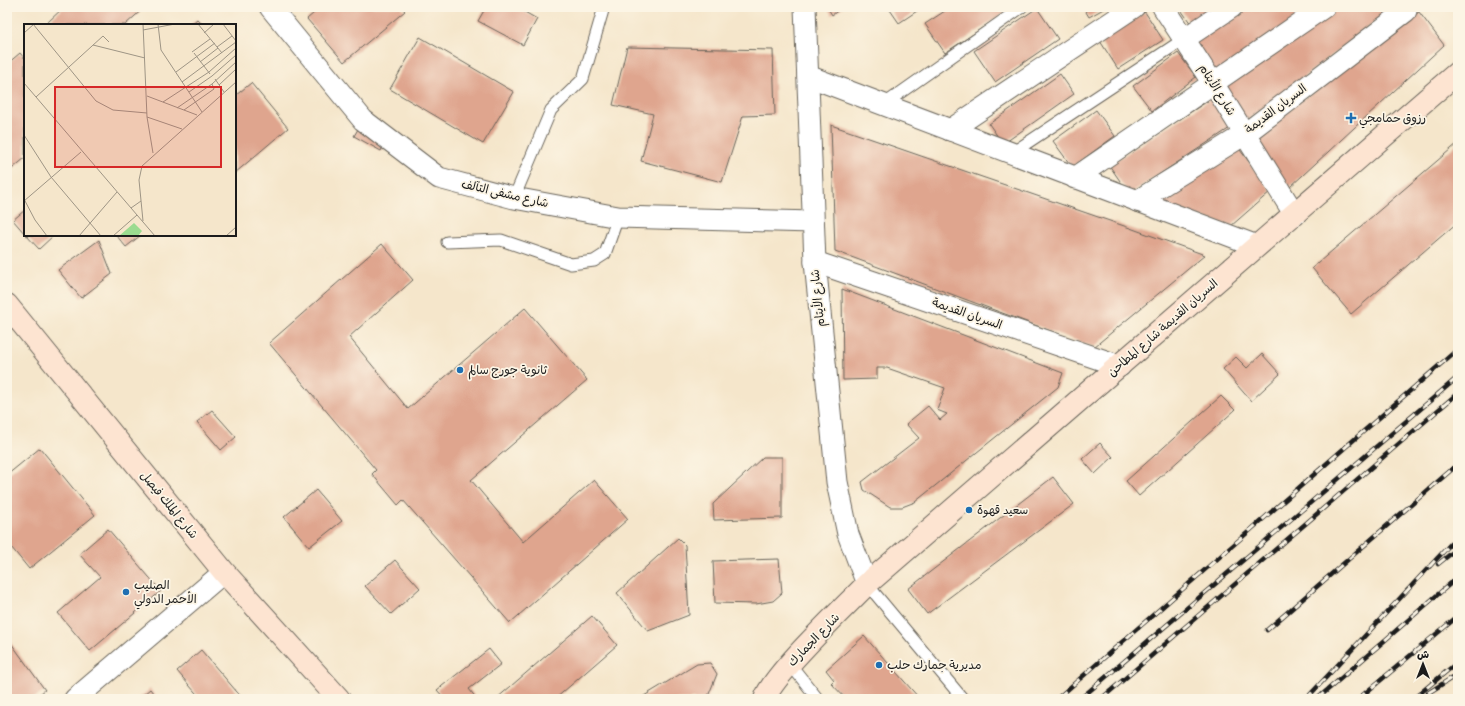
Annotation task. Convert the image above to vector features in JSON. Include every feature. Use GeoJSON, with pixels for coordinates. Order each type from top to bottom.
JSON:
{"type":"FeatureCollection","features":[{"type":"Feature","properties":{"kind":"street","name":"شارع مشفى التآلف"},"geometry":{"type":"LineString","coordinates":[[270,7],[363,120],[439,178],[514,198],[618,217],[812,222]]}},
{"type":"Feature","properties":{"kind":"street","name":"شارع الأيتام"},"geometry":{"type":"LineString","coordinates":[[805,7],[812,222],[838,482],[848,534],[867,584]]}},
{"type":"Feature","properties":{"kind":"street"},"geometry":{"type":"LineString","coordinates":[[950,130],[1134,7]]}},
{"type":"Feature","properties":{"kind":"street","name":"شارع الأيتام"},"geometry":{"type":"LineString","coordinates":[[1163,7],[1214,84],[1294,215]]}},
{"type":"Feature","properties":{"kind":"street"},"geometry":{"type":"LineString","coordinates":[[1184,39],[1232,7]]}},
{"type":"Feature","properties":{"kind":"street"},"geometry":{"type":"LineString","coordinates":[[1075,178],[1214,84],[1324,7]]}},
{"type":"Feature","properties":{"kind":"street","name":"السريان القديمة"},"geometry":{"type":"LineString","coordinates":[[1137,201],[1245,134],[1406,11],[1404,7]]}},
{"type":"Feature","properties":{"kind":"street","name":"السريان القديمة شارع المطاحن"},"geometry":{"type":"LineString","coordinates":[[867,584],[1458,72]]}},
{"type":"Feature","properties":{"kind":"street"},"geometry":{"type":"LineString","coordinates":[[808,76],[1257,246]]}},
{"type":"Feature","properties":{"kind":"street","name":"السريان القديمة"},"geometry":{"type":"LineString","coordinates":[[815,262],[1120,366]]}},
{"type":"Feature","properties":{"kind":"street","name":"شارع الملك فيصل"},"geometry":{"type":"LineString","coordinates":[[7,304],[224,572],[339,699]]}},
{"type":"Feature","properties":{"kind":"street"},"geometry":{"type":"LineString","coordinates":[[75,699],[224,572]]}},
{"type":"Feature","properties":{"kind":"street","name":"شارع الجمارك"},"geometry":{"type":"LineString","coordinates":[[765,699],[767,692],[790,664],[867,584]]}},
{"type":"Feature","properties":{"kind":"lane"},"geometry":{"type":"LineString","coordinates":[[514,198],[551,110],[583,79],[604,7]]}},
{"type":"Feature","properties":{"kind":"lane"},"geometry":{"type":"LineString","coordinates":[[883,105],[1022,7]]}},
{"type":"Feature","properties":{"kind":"lane"},"geometry":{"type":"LineString","coordinates":[[1012,153],[1184,39]]}},
{"type":"Feature","properties":{"kind":"lane"},"geometry":{"type":"LineString","coordinates":[[447,242],[501,240],[570,264],[594,261],[605,254],[618,217]]}},
{"type":"Feature","properties":{"kind":"lane"},"geometry":{"type":"LineString","coordinates":[[867,584],[963,699]]}},
{"type":"Feature","properties":{"kind":"lane"},"geometry":{"type":"LineString","coordinates":[[790,664],[818,699]]}},
{"type":"Feature","properties":{"kind":"building"},"geometry":{"type":"Polygon","coordinates":[[[64,7],[145,7],[126,24],[50,24],[48,22],[64,7]]]}},
{"type":"Feature","properties":{"kind":"building"},"geometry":{"type":"Polygon","coordinates":[[[321,7],[401,7],[405,11],[344,62],[307,19],[321,7]]]}},
{"type":"Feature","properties":{"kind":"building"},"geometry":{"type":"Polygon","coordinates":[[[486,7],[516,7],[537,19],[523,45],[478,21],[486,7]]]}},
{"type":"Feature","properties":{"kind":"building"},"geometry":{"type":"Polygon","coordinates":[[[827,7],[843,7],[832,15],[827,7]]]}},
{"type":"Feature","properties":{"kind":"building"},"geometry":{"type":"Polygon","coordinates":[[[888,7],[923,7],[899,23],[888,7]]]}},
{"type":"Feature","properties":{"kind":"building"},"geometry":{"type":"Polygon","coordinates":[[[951,7],[1013,7],[945,53],[925,24],[951,7]]]}},
{"type":"Feature","properties":{"kind":"building"},"geometry":{"type":"Polygon","coordinates":[[[1083,7],[1107,7],[1089,17],[1083,7]]]}},
{"type":"Feature","properties":{"kind":"building"},"geometry":{"type":"Polygon","coordinates":[[[1179,7],[1217,7],[1191,24],[1179,7]]]}},
{"type":"Feature","properties":{"kind":"building"},"geometry":{"type":"Polygon","coordinates":[[[1241,7],[1313,7],[1215,78],[1191,40],[1241,7]]]}},
{"type":"Feature","properties":{"kind":"building"},"geometry":{"type":"Polygon","coordinates":[[[1334,7],[1395,7],[1244,123],[1222,85],[1334,7]]]}},
{"type":"Feature","properties":{"kind":"building"},"geometry":{"type":"Polygon","coordinates":[[[1037,8],[1058,39],[995,82],[974,51],[1037,8]]]}},
{"type":"Feature","properties":{"kind":"building"},"geometry":{"type":"Polygon","coordinates":[[[1145,12],[1163,40],[1118,69],[1100,41],[1145,12]]]}},
{"type":"Feature","properties":{"kind":"building"},"geometry":{"type":"Polygon","coordinates":[[[1419,12],[1444,45],[1290,187],[1250,139],[1419,12]]]}},
{"type":"Feature","properties":{"kind":"building"},"geometry":{"type":"Polygon","coordinates":[[[197,19],[202,24],[191,24],[197,19]]]}},
{"type":"Feature","properties":{"kind":"building"},"geometry":{"type":"Polygon","coordinates":[[[420,37],[514,92],[483,144],[390,89],[420,37]]]}},
{"type":"Feature","properties":{"kind":"building"},"geometry":{"type":"Polygon","coordinates":[[[627,47],[773,50],[775,115],[743,116],[722,182],[641,161],[653,114],[613,105],[627,47]]]}},
{"type":"Feature","properties":{"kind":"building"},"geometry":{"type":"Polygon","coordinates":[[[20,53],[24,58],[24,159],[7,173],[7,64],[20,53]]]}},
{"type":"Feature","properties":{"kind":"building"},"geometry":{"type":"Polygon","coordinates":[[[1178,53],[1196,77],[1152,111],[1133,86],[1178,53]]]}},
{"type":"Feature","properties":{"kind":"building"},"geometry":{"type":"Polygon","coordinates":[[[1060,74],[1074,94],[1003,144],[989,124],[1060,74]]]}},
{"type":"Feature","properties":{"kind":"building"},"geometry":{"type":"Polygon","coordinates":[[[251,83],[288,128],[236,172],[236,95],[251,83]]]}},
{"type":"Feature","properties":{"kind":"building"},"geometry":{"type":"Polygon","coordinates":[[[1214,97],[1233,126],[1129,194],[1109,165],[1214,97]]]}},
{"type":"Feature","properties":{"kind":"building"},"geometry":{"type":"Polygon","coordinates":[[[1096,110],[1115,136],[1072,167],[1053,141],[1096,110]]]}},
{"type":"Feature","properties":{"kind":"building"},"geometry":{"type":"Polygon","coordinates":[[[361,124],[387,139],[381,151],[354,136],[361,124]]]}},
{"type":"Feature","properties":{"kind":"building"},"geometry":{"type":"Polygon","coordinates":[[[831,125],[1205,255],[1094,347],[835,251],[831,125]]]}},
{"type":"Feature","properties":{"kind":"building"},"geometry":{"type":"Polygon","coordinates":[[[1458,143],[1458,222],[1351,314],[1312,268],[1458,143]]]}},
{"type":"Feature","properties":{"kind":"building"},"geometry":{"type":"Polygon","coordinates":[[[1237,146],[1271,191],[1231,226],[1158,205],[1160,195],[1237,146]]]}},
{"type":"Feature","properties":{"kind":"building"},"geometry":{"type":"Polygon","coordinates":[[[24,211],[24,233],[13,220],[24,211]]]}},
{"type":"Feature","properties":{"kind":"building"},"geometry":{"type":"Polygon","coordinates":[[[27,236],[53,236],[39,249],[27,236]]]}},
{"type":"Feature","properties":{"kind":"building"},"geometry":{"type":"Polygon","coordinates":[[[117,236],[140,236],[126,247],[117,236]]]}},
{"type":"Feature","properties":{"kind":"building"},"geometry":{"type":"Polygon","coordinates":[[[99,240],[112,274],[81,298],[58,270],[99,240]]]}},
{"type":"Feature","properties":{"kind":"building"},"geometry":{"type":"Polygon","coordinates":[[[382,244],[413,280],[349,337],[408,409],[525,308],[587,380],[471,480],[523,542],[594,480],[628,519],[510,623],[403,500],[398,505],[372,474],[376,470],[269,343],[382,244]]]}},
{"type":"Feature","properties":{"kind":"building"},"geometry":{"type":"Polygon","coordinates":[[[842,289],[1063,373],[1058,387],[915,502],[902,507],[890,507],[864,490],[862,482],[919,438],[906,424],[928,406],[940,420],[947,414],[937,410],[945,388],[887,368],[877,368],[877,379],[843,380],[842,289]]]}},
{"type":"Feature","properties":{"kind":"building"},"geometry":{"type":"Polygon","coordinates":[[[1262,354],[1280,374],[1251,401],[1223,369],[1236,357],[1247,368],[1262,354]]]}},
{"type":"Feature","properties":{"kind":"building"},"geometry":{"type":"Polygon","coordinates":[[[1221,396],[1235,410],[1139,496],[1126,481],[1221,396]]]}},
{"type":"Feature","properties":{"kind":"building"},"geometry":{"type":"Polygon","coordinates":[[[212,410],[236,437],[221,450],[197,422],[212,410]]]}},
{"type":"Feature","properties":{"kind":"building"},"geometry":{"type":"Polygon","coordinates":[[[1100,443],[1113,457],[1095,474],[1082,459],[1100,443]]]}},
{"type":"Feature","properties":{"kind":"building"},"geometry":{"type":"Polygon","coordinates":[[[40,448],[95,515],[29,569],[7,542],[7,475],[40,448]]]}},
{"type":"Feature","properties":{"kind":"building"},"geometry":{"type":"Polygon","coordinates":[[[763,457],[782,457],[782,518],[714,520],[713,504],[763,457]]]}},
{"type":"Feature","properties":{"kind":"building"},"geometry":{"type":"Polygon","coordinates":[[[1053,477],[1074,504],[927,614],[908,589],[1053,477]]]}},
{"type":"Feature","properties":{"kind":"building"},"geometry":{"type":"Polygon","coordinates":[[[316,490],[342,521],[309,547],[284,517],[316,490]]]}},
{"type":"Feature","properties":{"kind":"building"},"geometry":{"type":"Polygon","coordinates":[[[108,529],[161,591],[90,651],[58,613],[100,577],[79,554],[108,529]]]}},
{"type":"Feature","properties":{"kind":"building"},"geometry":{"type":"Polygon","coordinates":[[[678,538],[685,545],[689,615],[648,631],[617,593],[678,538]]]}},
{"type":"Feature","properties":{"kind":"building"},"geometry":{"type":"Polygon","coordinates":[[[779,559],[782,593],[773,601],[756,604],[715,603],[713,561],[779,559]]]}},
{"type":"Feature","properties":{"kind":"building"},"geometry":{"type":"Polygon","coordinates":[[[395,560],[420,588],[391,614],[365,586],[395,560]]]}},
{"type":"Feature","properties":{"kind":"building"},"geometry":{"type":"Polygon","coordinates":[[[592,616],[617,645],[555,699],[496,699],[592,616]]]}},
{"type":"Feature","properties":{"kind":"building"},"geometry":{"type":"Polygon","coordinates":[[[864,636],[920,699],[846,699],[831,683],[834,680],[826,670],[864,636]]]}},
{"type":"Feature","properties":{"kind":"building"},"geometry":{"type":"Polygon","coordinates":[[[11,643],[45,690],[33,699],[7,699],[7,646],[11,643]]]}},
{"type":"Feature","properties":{"kind":"building"},"geometry":{"type":"Polygon","coordinates":[[[489,649],[501,664],[469,689],[477,699],[445,699],[437,690],[489,649]]]}},
{"type":"Feature","properties":{"kind":"building"},"geometry":{"type":"Polygon","coordinates":[[[201,650],[243,699],[201,699],[177,671],[201,650]]]}},
{"type":"Feature","properties":{"kind":"building"},"geometry":{"type":"Polygon","coordinates":[[[710,663],[717,674],[707,699],[639,699],[697,664],[710,663]]]}},
{"type":"Feature","properties":{"kind":"building"},"geometry":{"type":"Polygon","coordinates":[[[150,689],[158,699],[138,699],[150,689]]]}},
{"type":"Feature","properties":{"kind":"railway"},"geometry":{"type":"LineString","coordinates":[[1059,697],[1458,349]]}},
{"type":"Feature","properties":{"kind":"railway"},"geometry":{"type":"LineString","coordinates":[[1080,699],[1458,377]]}},
{"type":"Feature","properties":{"kind":"railway"},"geometry":{"type":"LineString","coordinates":[[1101,699],[1458,393]]}},
{"type":"Feature","properties":{"kind":"railway"},"geometry":{"type":"LineString","coordinates":[[1267,630],[1458,464]]}},
{"type":"Feature","properties":{"kind":"railway"},"geometry":{"type":"LineString","coordinates":[[1306,699],[1458,536]]}},
{"type":"Feature","properties":{"kind":"railway"},"geometry":{"type":"LineString","coordinates":[[1438,564],[1458,548]]}},
{"type":"Feature","properties":{"kind":"railway"},"geometry":{"type":"LineString","coordinates":[[1317,699],[1458,577]]}},
{"type":"Feature","properties":{"kind":"railway"},"geometry":{"type":"LineString","coordinates":[[1358,699],[1458,616]]}},
{"type":"Feature","properties":{"kind":"railway"},"geometry":{"type":"LineString","coordinates":[[1413,699],[1458,662]]}},
{"type":"Feature","properties":{"kind":"railway"},"geometry":{"type":"LineString","coordinates":[[1428,693],[1458,674]]}},
{"type":"Feature","properties":{"kind":"place","name":"رزوق حمامجي"},"geometry":{"type":"Point","coordinates":[1351,118]}},
{"type":"Feature","properties":{"kind":"place","name":"ثانوية جورج سالم"},"geometry":{"type":"Point","coordinates":[460,370]}},
{"type":"Feature","properties":{"kind":"place","name":"سعيد قهوة"},"geometry":{"type":"Point","coordinates":[969,510]}},
{"type":"Feature","properties":{"kind":"place","name":"الصليب الأحمر الدولي"},"geometry":{"type":"Point","coordinates":[126,592]}},
{"type":"Feature","properties":{"kind":"place","name":"مديرية جمارك حلب"},"geometry":{"type":"Point","coordinates":[879,665]}}]}
